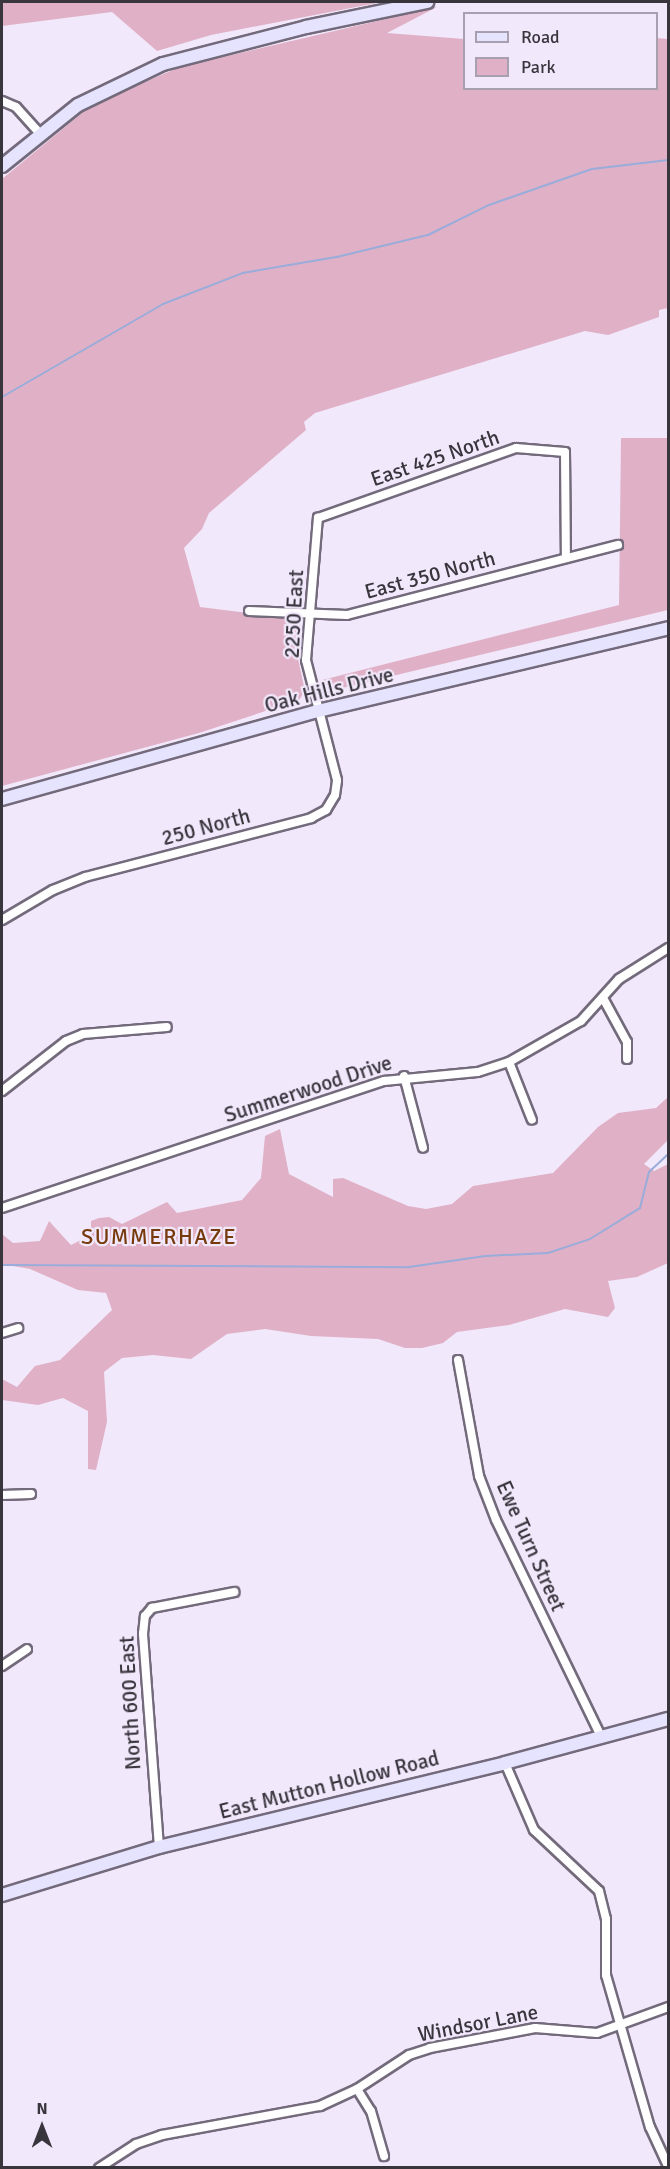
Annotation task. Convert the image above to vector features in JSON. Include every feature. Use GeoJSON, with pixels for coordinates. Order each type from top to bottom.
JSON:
{"type":"FeatureCollection","features":[{"type":"Feature","properties":{"kind":"street"},"geometry":{"type":"LineString","coordinates":[[2,166],[78,105],[163,64],[284,32],[427,2]]}},
{"type":"Feature","properties":{"kind":"street"},"geometry":{"type":"LineString","coordinates":[[2,101],[16,107],[40,134]]}},
{"type":"Feature","properties":{"kind":"street","name":"East 425 North"},"geometry":{"type":"LineString","coordinates":[[318,518],[516,448],[565,453],[566,558]]}},
{"type":"Feature","properties":{"kind":"street","name":"2250 East"},"geometry":{"type":"LineString","coordinates":[[318,518],[306,660],[318,711]]}},
{"type":"Feature","properties":{"kind":"street","name":"East 350 North"},"geometry":{"type":"LineString","coordinates":[[249,611],[347,615],[618,545]]}},
{"type":"Feature","properties":{"kind":"street","name":"Oak Hills Drive"},"geometry":{"type":"LineString","coordinates":[[2,799],[318,711],[669,628]]}},
{"type":"Feature","properties":{"kind":"street","name":"250 North"},"geometry":{"type":"LineString","coordinates":[[2,920],[53,890],[85,877],[310,818],[326,810],[335,795],[337,780],[318,711]]}},
{"type":"Feature","properties":{"kind":"street","name":"Summerwood Drive"},"geometry":{"type":"LineString","coordinates":[[2,1208],[404,1076],[477,1072],[509,1062],[580,1021],[635,967],[669,948]]}},
{"type":"Feature","properties":{"kind":"street"},"geometry":{"type":"LineString","coordinates":[[603,998],[627,1042],[627,1059]]}},
{"type":"Feature","properties":{"kind":"street"},"geometry":{"type":"LineString","coordinates":[[2,1091],[66,1041],[83,1034],[166,1027]]}},
{"type":"Feature","properties":{"kind":"street"},"geometry":{"type":"LineString","coordinates":[[509,1062],[532,1120]]}},
{"type":"Feature","properties":{"kind":"street"},"geometry":{"type":"LineString","coordinates":[[404,1076],[423,1148]]}},
{"type":"Feature","properties":{"kind":"street"},"geometry":{"type":"LineString","coordinates":[[2,1333],[18,1328]]}},
{"type":"Feature","properties":{"kind":"street","name":"Ewe Turn Street"},"geometry":{"type":"LineString","coordinates":[[458,1360],[479,1476],[496,1520],[601,1736]]}},
{"type":"Feature","properties":{"kind":"street"},"geometry":{"type":"LineString","coordinates":[[2,1495],[31,1494]]}},
{"type":"Feature","properties":{"kind":"street","name":"North 600 East"},"geometry":{"type":"LineString","coordinates":[[159,1847],[142,1634],[145,1616],[152,1608],[234,1592]]}},
{"type":"Feature","properties":{"kind":"street"},"geometry":{"type":"LineString","coordinates":[[2,1666],[27,1649]]}},
{"type":"Feature","properties":{"kind":"street","name":"East Mutton Hollow Road"},"geometry":{"type":"LineString","coordinates":[[2,1895],[159,1847],[505,1763],[669,1719]]}},
{"type":"Feature","properties":{"kind":"street"},"geometry":{"type":"LineString","coordinates":[[505,1763],[534,1830],[598,1891],[606,1919],[606,1975],[650,2127],[669,2166]]}},
{"type":"Feature","properties":{"kind":"street","name":"Windsor Lane"},"geometry":{"type":"LineString","coordinates":[[99,2168],[136,2144],[162,2135],[321,2106],[357,2089],[385,2068],[430,2048],[536,2028],[597,2033],[669,2007]]}},
{"type":"Feature","properties":{"kind":"street"},"geometry":{"type":"LineString","coordinates":[[357,2089],[371,2110],[384,2156]]}},
{"type":"Feature","properties":{"kind":"green space"},"geometry":{"type":"Polygon","coordinates":[[[2,2],[382,2],[211,35],[157,51],[112,12],[2,26],[2,2]]]}},
{"type":"Feature","properties":{"kind":"green space"},"geometry":{"type":"Polygon","coordinates":[[[437,7],[387,33],[463,39],[463,90],[658,90],[658,38],[668,39],[668,308],[659,310],[659,317],[608,335],[585,331],[315,413],[304,422],[306,430],[209,513],[202,529],[184,548],[200,607],[296,619],[300,625],[297,654],[305,691],[299,700],[199,733],[2,786],[2,179],[93,104],[180,67],[437,7]]]}},
{"type":"Feature","properties":{"kind":"green space"},"geometry":{"type":"Polygon","coordinates":[[[621,438],[668,438],[668,610],[334,690],[322,680],[619,605],[621,438]]]}},
{"type":"Feature","properties":{"kind":"green space"},"geometry":{"type":"Polygon","coordinates":[[[668,1097],[668,1140],[644,1164],[654,1171],[668,1164],[668,1263],[637,1277],[608,1281],[615,1308],[608,1317],[565,1309],[509,1325],[457,1332],[443,1343],[422,1348],[405,1348],[378,1339],[311,1336],[265,1329],[227,1334],[191,1359],[153,1355],[122,1358],[104,1372],[107,1422],[96,1470],[88,1469],[88,1411],[63,1398],[38,1405],[2,1400],[2,1379],[17,1387],[35,1366],[60,1360],[112,1310],[106,1293],[78,1290],[30,1269],[2,1264],[2,1234],[13,1243],[40,1241],[49,1221],[71,1245],[91,1235],[91,1221],[99,1218],[109,1217],[122,1224],[167,1202],[177,1213],[242,1200],[261,1178],[265,1136],[280,1129],[289,1174],[333,1197],[333,1179],[343,1178],[408,1206],[426,1209],[452,1204],[473,1186],[553,1173],[598,1127],[618,1113],[656,1108],[668,1097]]]}},
{"type":"Feature","properties":{"kind":"waterway"},"geometry":{"type":"LineString","coordinates":[[2,397],[163,304],[243,273],[341,256],[428,235],[489,205],[592,169],[668,160]]}},
{"type":"Feature","properties":{"kind":"waterway"},"geometry":{"type":"LineString","coordinates":[[2,1265],[409,1267],[485,1256],[548,1253],[590,1239],[640,1208],[649,1172],[668,1154]]}},
{"type":"Feature","properties":{"kind":"district","name":"SUMMERHAZE"},"geometry":{"type":"Point","coordinates":[159,1237]}}]}
